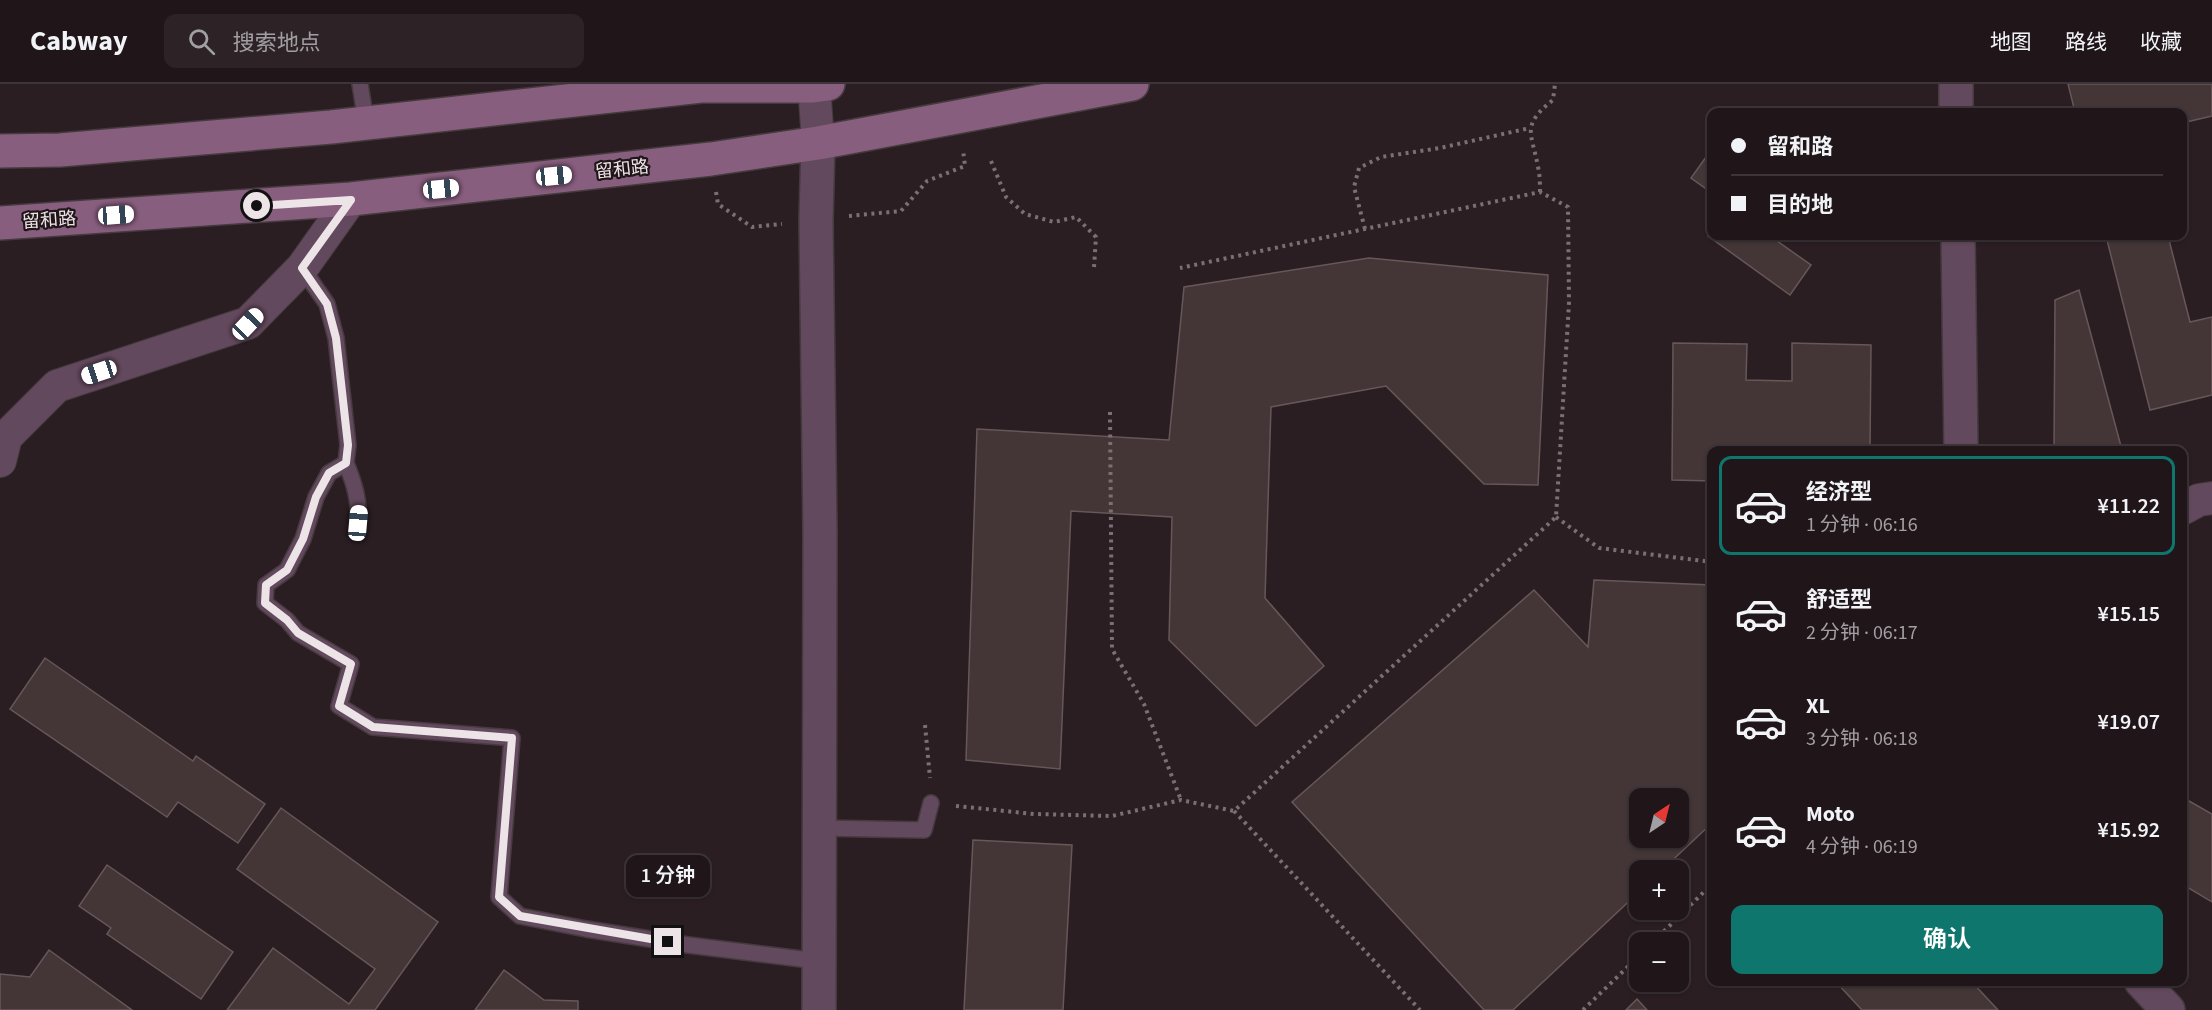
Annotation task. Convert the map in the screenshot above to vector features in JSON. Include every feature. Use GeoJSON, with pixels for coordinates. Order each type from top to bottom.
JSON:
{"type":"FeatureCollection","features":[{"type":"Feature","properties":{"kind":"main road","name":"留和路"},"geometry":{"type":"LineString","coordinates":[[0,223],[351,200],[711,159],[818,143],[1132,84]]}},
{"type":"Feature","properties":{"kind":"main road"},"geometry":{"type":"LineString","coordinates":[[0,151],[60,150],[366,123],[701,86],[818,85]]}},
{"type":"Feature","properties":{"kind":"street"},"geometry":{"type":"LineString","coordinates":[[1956,84],[1956,108]]}},
{"type":"Feature","properties":{"kind":"street"},"geometry":{"type":"LineString","coordinates":[[818,85],[816,220],[820,532],[819,1010]]}},
{"type":"Feature","properties":{"kind":"street"},"geometry":{"type":"LineString","coordinates":[[0,460],[6,437],[57,386],[248,324],[302,268],[351,200]]}},
{"type":"Feature","properties":{"kind":"street"},"geometry":{"type":"LineString","coordinates":[[1958,240],[1961,446]]}},
{"type":"Feature","properties":{"kind":"street"},"geometry":{"type":"LineString","coordinates":[[2187,508],[2199,500],[2212,498]]}},
{"type":"Feature","properties":{"kind":"street"},"geometry":{"type":"LineString","coordinates":[[2146,986],[2168,1010]]}},
{"type":"Feature","properties":{"kind":"lane"},"geometry":{"type":"LineString","coordinates":[[360,84],[366,123]]}},
{"type":"Feature","properties":{"kind":"lane"},"geometry":{"type":"LineString","coordinates":[[302,268],[327,304],[336,338],[348,445],[346,463],[355,484],[359,509],[358,523]]}},
{"type":"Feature","properties":{"kind":"lane"},"geometry":{"type":"LineString","coordinates":[[346,463],[329,473],[316,497],[303,539],[287,570],[266,585],[265,603],[287,620],[298,633],[351,664],[339,706],[373,727],[512,738],[499,897],[520,916],[688,945],[818,961]]}},
{"type":"Feature","properties":{"kind":"lane"},"geometry":{"type":"LineString","coordinates":[[819,828],[924,830],[931,803]]}},
{"type":"Feature","properties":{"kind":"path"},"geometry":{"type":"LineString","coordinates":[[1540,192],[1538,166],[1530,128],[1538,112],[1553,100],[1555,84]]}},
{"type":"Feature","properties":{"kind":"path"},"geometry":{"type":"LineString","coordinates":[[1365,229],[1354,187],[1359,168],[1381,157],[1440,148],[1530,128]]}},
{"type":"Feature","properties":{"kind":"path"},"geometry":{"type":"LineString","coordinates":[[991,161],[1006,197],[1025,214],[1054,222],[1076,217],[1096,237],[1095,267]]}},
{"type":"Feature","properties":{"kind":"path"},"geometry":{"type":"LineString","coordinates":[[1180,268],[1540,192],[1568,207],[1569,303],[1556,517],[1234,811]]}},
{"type":"Feature","properties":{"kind":"path"},"geometry":{"type":"LineString","coordinates":[[1110,412],[1112,649],[1144,704],[1181,800]]}},
{"type":"Feature","properties":{"kind":"path"},"geometry":{"type":"LineString","coordinates":[[1556,517],[1599,548],[1707,561]]}},
{"type":"Feature","properties":{"kind":"path"},"geometry":{"type":"LineString","coordinates":[[925,724],[931,803],[1034,814],[1112,816],[1181,800],[1234,811],[1420,1010]]}},
{"type":"Feature","properties":{"kind":"path"},"geometry":{"type":"LineString","coordinates":[[1663,932],[1707,889]]}},
{"type":"Feature","properties":{"kind":"path"},"geometry":{"type":"LineString","coordinates":[[1583,1010],[1629,966]]}},
{"type":"Feature","properties":{"kind":"building"},"geometry":{"type":"Polygon","coordinates":[[[2068,84],[2212,84],[2212,116],[2187,122],[2187,108],[2074,108],[2068,84]]]}},
{"type":"Feature","properties":{"kind":"building"},"geometry":{"type":"Polygon","coordinates":[[[1707,156],[1707,189],[1691,178],[1707,156]]]}},
{"type":"Feature","properties":{"kind":"building"},"geometry":{"type":"Polygon","coordinates":[[[1714,240],[1776,240],[1811,265],[1790,295],[1714,240]]]}},
{"type":"Feature","properties":{"kind":"building"},"geometry":{"type":"Polygon","coordinates":[[[2107,240],[2169,240],[2190,322],[2212,317],[2212,395],[2150,410],[2107,240]]]}},
{"type":"Feature","properties":{"kind":"building"},"geometry":{"type":"Polygon","coordinates":[[[1369,258],[1548,275],[1538,485],[1484,484],[1386,386],[1271,407],[1265,598],[1324,666],[1256,726],[1169,640],[1172,517],[1071,511],[1060,769],[966,760],[977,429],[1169,440],[1184,287],[1369,258]]]}},
{"type":"Feature","properties":{"kind":"building"},"geometry":{"type":"Polygon","coordinates":[[[2079,290],[2121,446],[2054,446],[2055,300],[2079,290]]]}},
{"type":"Feature","properties":{"kind":"building"},"geometry":{"type":"Polygon","coordinates":[[[1673,343],[1747,344],[1746,380],[1792,381],[1792,343],[1871,345],[1870,446],[1707,446],[1707,481],[1672,480],[1673,343]]]}},
{"type":"Feature","properties":{"kind":"building"},"geometry":{"type":"Polygon","coordinates":[[[1594,580],[1707,585],[1707,828],[1689,845],[1689,788],[1629,788],[1629,848],[1685,848],[1673,860],[1629,860],[1629,901],[1513,1010],[1484,1010],[1292,802],[1534,590],[1588,647],[1594,580]]]}},
{"type":"Feature","properties":{"kind":"building"},"geometry":{"type":"Polygon","coordinates":[[[45,658],[193,761],[196,756],[265,804],[238,843],[178,802],[167,817],[10,709],[45,658]]]}},
{"type":"Feature","properties":{"kind":"building"},"geometry":{"type":"Polygon","coordinates":[[[2187,800],[2212,814],[2212,902],[2187,887],[2187,800]]]}},
{"type":"Feature","properties":{"kind":"building"},"geometry":{"type":"Polygon","coordinates":[[[281,808],[438,922],[375,1010],[227,1010],[273,948],[349,1004],[375,969],[237,869],[281,808]]]}},
{"type":"Feature","properties":{"kind":"building"},"geometry":{"type":"Polygon","coordinates":[[[973,840],[1072,845],[1063,1010],[964,1010],[973,840]]]}},
{"type":"Feature","properties":{"kind":"building"},"geometry":{"type":"Polygon","coordinates":[[[107,865],[233,952],[201,999],[107,934],[111,928],[79,906],[107,865]]]}},
{"type":"Feature","properties":{"kind":"building"},"geometry":{"type":"Polygon","coordinates":[[[49,950],[132,1010],[0,1010],[0,974],[30,977],[49,950]]]}},
{"type":"Feature","properties":{"kind":"building"},"geometry":{"type":"Polygon","coordinates":[[[504,970],[544,1000],[578,1001],[578,1010],[475,1010],[504,970]]]}},
{"type":"Feature","properties":{"kind":"building"},"geometry":{"type":"Polygon","coordinates":[[[1840,986],[1976,986],[1998,1010],[1862,1010],[1840,986]]]}},
{"type":"Feature","properties":{"kind":"building"},"geometry":{"type":"Polygon","coordinates":[[[1637,999],[1647,1010],[1626,1010],[1637,999]]]}},
{"type":"Feature","properties":{"kind":"route"},"geometry":{"type":"LineString","coordinates":[[257,206],[351,200],[302,268],[327,304],[336,338],[344,395],[348,445],[346,463],[329,473],[316,497],[303,539],[287,570],[266,585],[265,603],[287,620],[298,633],[351,664],[339,706],[373,727],[512,738],[499,897],[520,916],[668,942]]}}]}
